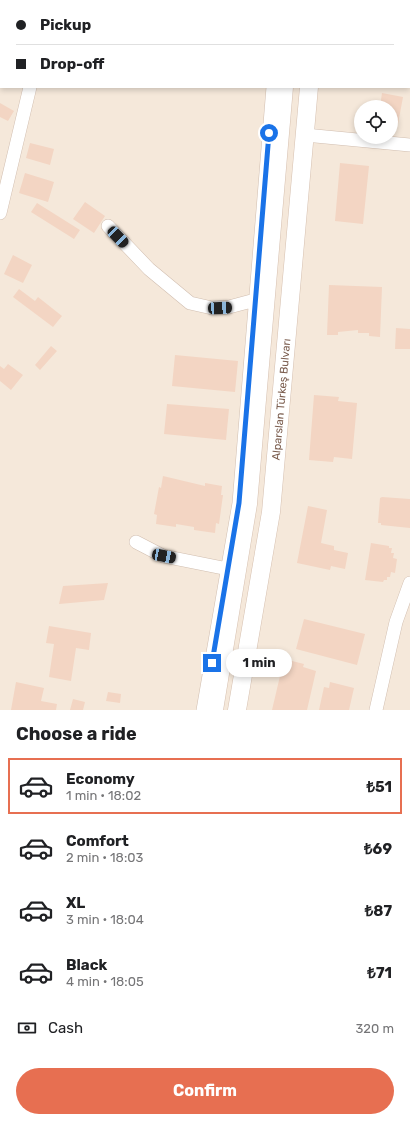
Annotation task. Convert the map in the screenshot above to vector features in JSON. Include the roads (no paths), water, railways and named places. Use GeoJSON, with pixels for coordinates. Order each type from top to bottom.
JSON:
{"type":"FeatureCollection","features":[{"type":"Feature","properties":{"kind":"main road"},"geometry":{"type":"LineString","coordinates":[[214,710],[248,504],[261,296],[284,88]]}},
{"type":"Feature","properties":{"kind":"main road","name":"Alparslan Türkeş Bulvarı"},"geometry":{"type":"LineString","coordinates":[[237,710],[271,512],[309,88]]}},
{"type":"Feature","properties":{"kind":"street"},"geometry":{"type":"LineString","coordinates":[[0,213],[30,88]]}},
{"type":"Feature","properties":{"kind":"street"},"geometry":{"type":"LineString","coordinates":[[203,710],[239,503],[261,296],[273,88]]}},
{"type":"Feature","properties":{"kind":"street"},"geometry":{"type":"LineString","coordinates":[[305,135],[410,145]]}},
{"type":"Feature","properties":{"kind":"street"},"geometry":{"type":"LineString","coordinates":[[108,226],[149,269],[190,303],[212,308],[229,307],[261,296]]}},
{"type":"Feature","properties":{"kind":"street"},"geometry":{"type":"LineString","coordinates":[[136,542],[164,556],[228,569]]}},
{"type":"Feature","properties":{"kind":"street"},"geometry":{"type":"LineString","coordinates":[[376,710],[396,622],[410,582]]}}]}
